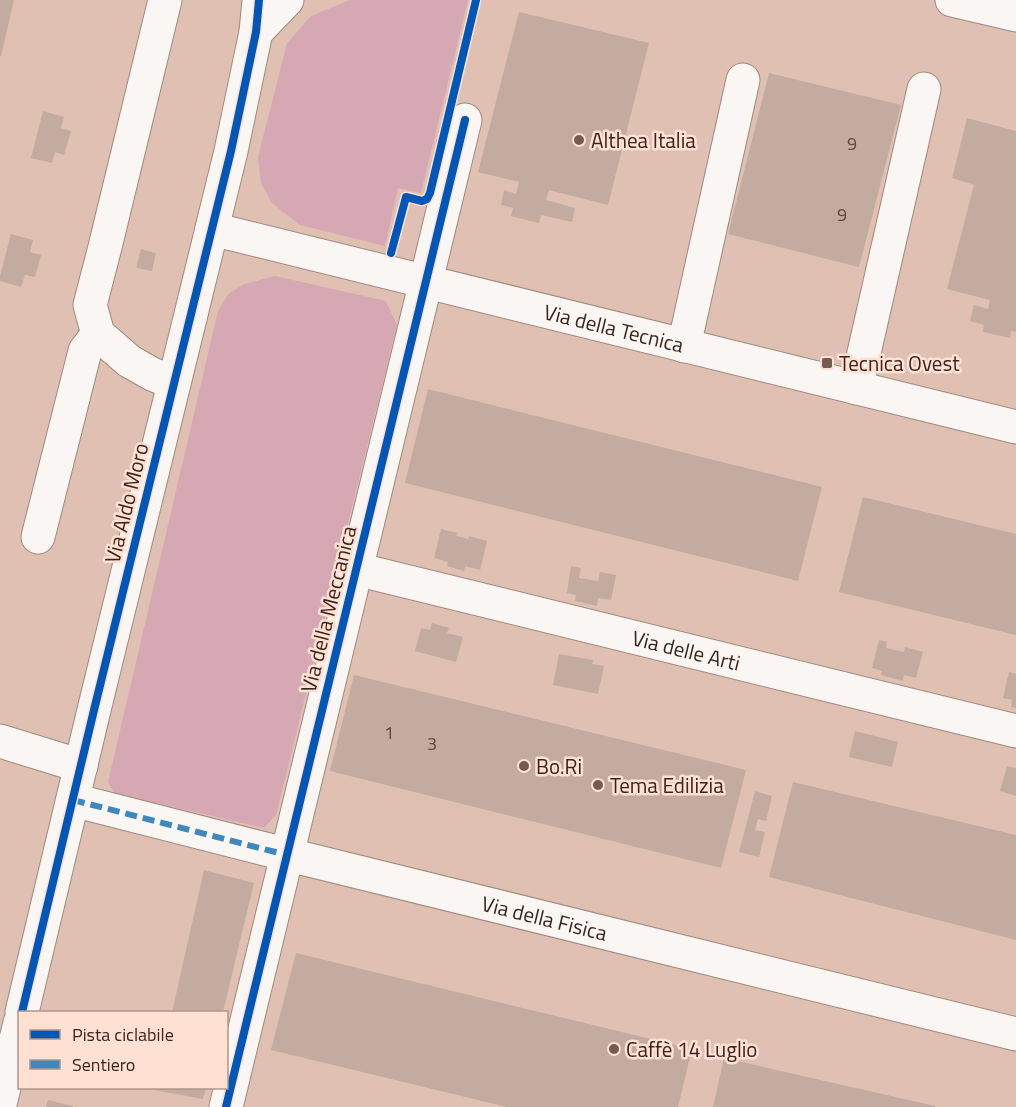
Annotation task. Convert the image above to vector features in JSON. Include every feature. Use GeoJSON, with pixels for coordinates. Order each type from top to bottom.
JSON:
{"type":"FeatureCollection","features":[{"type":"Feature","properties":{"kind":"street"},"geometry":{"type":"LineString","coordinates":[[165,0],[90,305],[98,334],[129,360],[152,374],[174,383]]}},
{"type":"Feature","properties":{"kind":"street","name":"Via Aldo Moro"},"geometry":{"type":"LineString","coordinates":[[22,1011],[231,151],[257,16],[286,0]]}},
{"type":"Feature","properties":{"kind":"street"},"geometry":{"type":"LineString","coordinates":[[952,0],[1016,15]]}},
{"type":"Feature","properties":{"kind":"street"},"geometry":{"type":"LineString","coordinates":[[684,346],[743,80]]}},
{"type":"Feature","properties":{"kind":"street"},"geometry":{"type":"LineString","coordinates":[[856,388],[924,89]]}},
{"type":"Feature","properties":{"kind":"street","name":"Via della Meccanica"},"geometry":{"type":"LineString","coordinates":[[226,1107],[465,120]]}},
{"type":"Feature","properties":{"kind":"street","name":"Via della Tecnica"},"geometry":{"type":"LineString","coordinates":[[212,230],[1016,427]]}},
{"type":"Feature","properties":{"kind":"street"},"geometry":{"type":"LineString","coordinates":[[38,537],[85,351],[98,334]]}},
{"type":"Feature","properties":{"kind":"street","name":"Via delle Arti"},"geometry":{"type":"LineString","coordinates":[[356,569],[1016,731]]}},
{"type":"Feature","properties":{"kind":"street"},"geometry":{"type":"LineString","coordinates":[[0,741],[81,766]]}},
{"type":"Feature","properties":{"kind":"street","name":"Via della Fisica"},"geometry":{"type":"LineString","coordinates":[[73,800],[287,855],[1016,1034]]}},
{"type":"Feature","properties":{"kind":"street"},"geometry":{"type":"LineString","coordinates":[[0,1104],[18,1031]]}},
{"type":"Feature","properties":{"kind":"shaded area"},"geometry":{"type":"Polygon","coordinates":[[[350,0],[468,0],[421,193],[398,188],[385,246],[300,225],[272,203],[261,183],[258,157],[287,43],[311,16],[350,0]]]}},
{"type":"Feature","properties":{"kind":"shaded area"},"geometry":{"type":"Polygon","coordinates":[[[275,276],[386,301],[397,325],[276,815],[264,828],[114,793],[108,782],[218,311],[228,294],[244,284],[275,276]]]}},
{"type":"Feature","properties":{"kind":"building"},"geometry":{"type":"Polygon","coordinates":[[[0,0],[14,0],[1,56],[0,56],[0,0]]]}},
{"type":"Feature","properties":{"kind":"building"},"geometry":{"type":"Polygon","coordinates":[[[519,12],[649,43],[608,205],[549,190],[546,200],[575,208],[572,222],[541,215],[539,223],[511,216],[513,208],[501,205],[504,190],[516,194],[519,182],[478,172],[519,12]]]}},
{"type":"Feature","properties":{"kind":"building"},"geometry":{"type":"Polygon","coordinates":[[[769,73],[901,105],[859,267],[728,234],[769,73]]]}},
{"type":"Feature","properties":{"kind":"building"},"geometry":{"type":"Polygon","coordinates":[[[43,111],[64,117],[61,128],[71,131],[64,155],[55,152],[52,163],[31,158],[43,111]]]}},
{"type":"Feature","properties":{"kind":"building"},"geometry":{"type":"Polygon","coordinates":[[[967,118],[1016,131],[1016,332],[1011,331],[1010,338],[983,332],[984,325],[970,321],[974,305],[988,309],[990,300],[947,289],[974,185],[952,178],[967,118]]]}},
{"type":"Feature","properties":{"kind":"building"},"geometry":{"type":"Polygon","coordinates":[[[11,234],[33,240],[30,252],[41,255],[35,277],[25,275],[21,287],[0,281],[11,234]]]}},
{"type":"Feature","properties":{"kind":"building"},"geometry":{"type":"Polygon","coordinates":[[[141,249],[156,253],[152,271],[136,268],[141,249]]]}},
{"type":"Feature","properties":{"kind":"building"},"geometry":{"type":"Polygon","coordinates":[[[428,389],[822,487],[798,581],[405,483],[428,389]]]}},
{"type":"Feature","properties":{"kind":"building"},"geometry":{"type":"Polygon","coordinates":[[[863,497],[1016,534],[1016,635],[839,592],[863,497]]]}},
{"type":"Feature","properties":{"kind":"building"},"geometry":{"type":"Polygon","coordinates":[[[441,529],[457,533],[456,536],[468,539],[469,536],[487,541],[480,570],[465,566],[464,571],[447,566],[448,562],[434,558],[441,529]]]}},
{"type":"Feature","properties":{"kind":"building"},"geometry":{"type":"Polygon","coordinates":[[[571,566],[581,568],[579,578],[598,581],[600,572],[616,575],[611,600],[598,598],[597,606],[575,601],[576,595],[567,593],[571,566]]]}},
{"type":"Feature","properties":{"kind":"building"},"geometry":{"type":"Polygon","coordinates":[[[432,623],[449,628],[447,633],[463,637],[456,662],[415,651],[421,628],[430,630],[432,623]]]}},
{"type":"Feature","properties":{"kind":"building"},"geometry":{"type":"Polygon","coordinates":[[[879,640],[887,642],[886,648],[904,652],[905,647],[923,652],[916,678],[904,675],[903,681],[881,675],[882,671],[872,668],[879,640]]]}},
{"type":"Feature","properties":{"kind":"building"},"geometry":{"type":"Polygon","coordinates":[[[559,654],[593,660],[592,664],[604,666],[598,694],[553,685],[559,654]]]}},
{"type":"Feature","properties":{"kind":"building"},"geometry":{"type":"Polygon","coordinates":[[[1009,672],[1016,674],[1016,708],[1011,707],[1012,700],[1003,698],[1009,672]]]}},
{"type":"Feature","properties":{"kind":"building"},"geometry":{"type":"Polygon","coordinates":[[[354,675],[746,770],[721,868],[330,771],[354,675]]]}},
{"type":"Feature","properties":{"kind":"building"},"geometry":{"type":"Polygon","coordinates":[[[855,731],[898,742],[892,767],[849,757],[855,731]]]}},
{"type":"Feature","properties":{"kind":"building"},"geometry":{"type":"Polygon","coordinates":[[[1007,766],[1016,768],[1016,796],[1000,791],[1007,766]]]}},
{"type":"Feature","properties":{"kind":"building"},"geometry":{"type":"Polygon","coordinates":[[[793,782],[1016,835],[1016,940],[769,877],[793,782]]]}},
{"type":"Feature","properties":{"kind":"building"},"geometry":{"type":"Polygon","coordinates":[[[755,791],[772,796],[766,821],[758,819],[755,830],[765,832],[759,857],[739,852],[755,791]]]}},
{"type":"Feature","properties":{"kind":"building"},"geometry":{"type":"Polygon","coordinates":[[[204,870],[254,883],[223,1011],[172,1011],[204,870]]]}},
{"type":"Feature","properties":{"kind":"building"},"geometry":{"type":"Polygon","coordinates":[[[296,953],[692,1049],[678,1107],[507,1107],[271,1050],[296,953]]]}},
{"type":"Feature","properties":{"kind":"building"},"geometry":{"type":"Polygon","coordinates":[[[724,1058],[935,1106],[935,1107],[713,1107],[724,1058]]]}},
{"type":"Feature","properties":{"kind":"building"},"geometry":{"type":"Polygon","coordinates":[[[154,1089],[206,1089],[203,1099],[154,1089]]]}},
{"type":"Feature","properties":{"kind":"building"},"geometry":{"type":"Polygon","coordinates":[[[48,1100],[73,1106],[73,1107],[46,1107],[48,1100]]]}},
{"type":"Feature","properties":{"kind":"marked path"},"geometry":{"type":"LineString","coordinates":[[73,800],[287,855]]}},
{"type":"Feature","properties":{"kind":"cycle path"},"geometry":{"type":"LineString","coordinates":[[22,1011],[231,151],[256,32],[259,0]]}},
{"type":"Feature","properties":{"kind":"cycle path"},"geometry":{"type":"LineString","coordinates":[[391,253],[406,197],[422,201],[427,199],[430,193],[476,0]]}},
{"type":"Feature","properties":{"kind":"cycle path"},"geometry":{"type":"LineString","coordinates":[[226,1107],[465,120]]}},
{"type":"Feature","properties":{"kind":"place","name":"Althea Italia"},"geometry":{"type":"Point","coordinates":[579,140]}},
{"type":"Feature","properties":{"kind":"place","name":"Tecnica Ovest"},"geometry":{"type":"Point","coordinates":[827,363]}},
{"type":"Feature","properties":{"kind":"place","name":"Bo.Ri"},"geometry":{"type":"Point","coordinates":[524,766]}},
{"type":"Feature","properties":{"kind":"place","name":"Tema Edilizia"},"geometry":{"type":"Point","coordinates":[598,785]}},
{"type":"Feature","properties":{"kind":"place","name":"Caffè 14 Luglio"},"geometry":{"type":"Point","coordinates":[614,1049]}}]}
